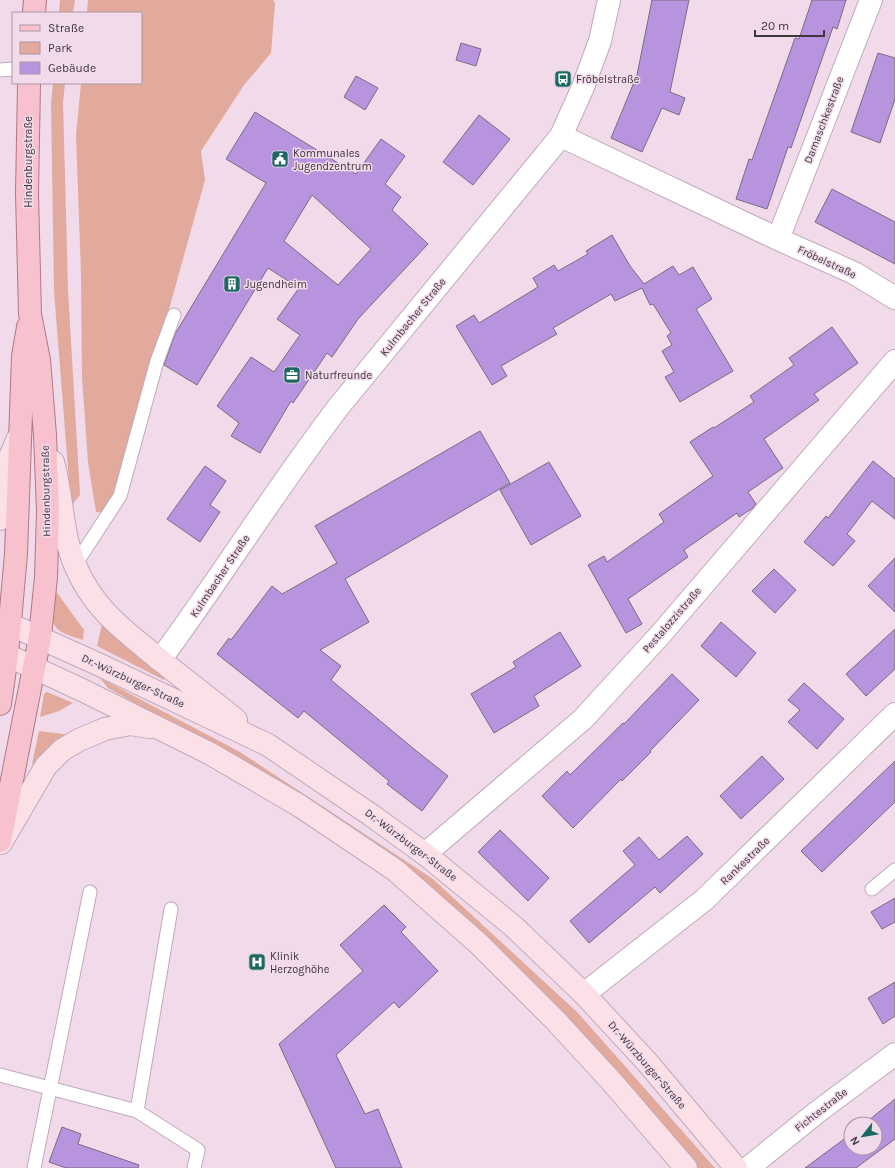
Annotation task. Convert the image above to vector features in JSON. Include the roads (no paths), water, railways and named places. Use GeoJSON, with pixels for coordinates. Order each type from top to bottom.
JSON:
{"type":"FeatureCollection","features":[{"type":"Feature","properties":{"kind":"main road"},"geometry":{"type":"LineString","coordinates":[[34,12],[35,0]]}},
{"type":"Feature","properties":{"kind":"main road","name":"Hindenburgstraße"},"geometry":{"type":"LineString","coordinates":[[29,84],[27,193],[30,314],[39,360],[45,435],[48,511],[46,577],[40,637],[34,668]]}},
{"type":"Feature","properties":{"kind":"main road","name":"Hindenburgstraße"},"geometry":{"type":"LineString","coordinates":[[3,654],[5,622],[16,554],[23,356],[30,314]]}},
{"type":"Feature","properties":{"kind":"main road"},"geometry":{"type":"LineString","coordinates":[[0,519],[5,480],[10,458],[20,433]]}},
{"type":"Feature","properties":{"kind":"main road"},"geometry":{"type":"LineString","coordinates":[[45,435],[54,467],[63,520],[70,549],[75,565],[87,590],[99,606],[118,625],[268,745]]}},
{"type":"Feature","properties":{"kind":"main road","name":"Dr.-Würzburger-Straße"},"geometry":{"type":"LineString","coordinates":[[5,622],[40,637],[268,745],[371,815],[425,854],[513,926],[584,994],[647,1062],[736,1168]]}},
{"type":"Feature","properties":{"kind":"main road"},"geometry":{"type":"LineString","coordinates":[[0,704],[3,654],[82,690],[209,753],[300,806],[395,870],[479,944],[555,1020],[612,1082],[686,1168]]}},
{"type":"Feature","properties":{"kind":"main road"},"geometry":{"type":"LineString","coordinates":[[0,841],[34,668]]}},
{"type":"Feature","properties":{"kind":"main road"},"geometry":{"type":"LineString","coordinates":[[0,844],[46,766],[62,750],[79,740],[105,729],[130,724],[157,727]]}},
{"type":"Feature","properties":{"kind":"street","name":"Kulmbacher Straße"},"geometry":{"type":"LineString","coordinates":[[160,660],[309,445],[340,405],[561,136],[584,87],[600,42],[609,0]]}},
{"type":"Feature","properties":{"kind":"street","name":"Damaschkestraße"},"geometry":{"type":"LineString","coordinates":[[778,239],[871,0]]}},
{"type":"Feature","properties":{"kind":"street","name":"Fröbelstraße"},"geometry":{"type":"LineString","coordinates":[[561,136],[778,239],[854,273],[895,298]]}},
{"type":"Feature","properties":{"kind":"street","name":"Pestalozzistraße"},"geometry":{"type":"LineString","coordinates":[[425,854],[583,719],[660,635],[895,361]]}},
{"type":"Feature","properties":{"kind":"street","name":"Rankestraße"},"geometry":{"type":"LineString","coordinates":[[584,994],[704,900],[895,714]]}},
{"type":"Feature","properties":{"kind":"street","name":"Fichtestraße"},"geometry":{"type":"LineString","coordinates":[[748,1168],[816,1113],[895,1054]]}},
{"type":"Feature","properties":{"kind":"lane"},"geometry":{"type":"LineString","coordinates":[[0,70],[12,69]]}},
{"type":"Feature","properties":{"kind":"lane"},"geometry":{"type":"LineString","coordinates":[[75,565],[120,496],[158,361],[174,315]]}},
{"type":"Feature","properties":{"kind":"lane"},"geometry":{"type":"LineString","coordinates":[[872,889],[895,870]]}},
{"type":"Feature","properties":{"kind":"lane"},"geometry":{"type":"LineString","coordinates":[[34,1168],[90,892]]}},
{"type":"Feature","properties":{"kind":"lane"},"geometry":{"type":"LineString","coordinates":[[137,1111],[171,909]]}},
{"type":"Feature","properties":{"kind":"lane"},"geometry":{"type":"LineString","coordinates":[[0,1075],[137,1111],[198,1150],[194,1168]]}},
{"type":"Feature","properties":{"kind":"place","name":"Fröbelstraße"},"geometry":{"type":"Point","coordinates":[563,79]}},
{"type":"Feature","properties":{"kind":"place","name":"Kommunales Jugendzentrum"},"geometry":{"type":"Point","coordinates":[280,159]}},
{"type":"Feature","properties":{"kind":"place","name":"Jugendheim"},"geometry":{"type":"Point","coordinates":[232,284]}},
{"type":"Feature","properties":{"kind":"place","name":"Naturfreunde"},"geometry":{"type":"Point","coordinates":[292,375]}},
{"type":"Feature","properties":{"kind":"place","name":"Klinik Herzoghöhe"},"geometry":{"type":"Point","coordinates":[257,962]}}]}
